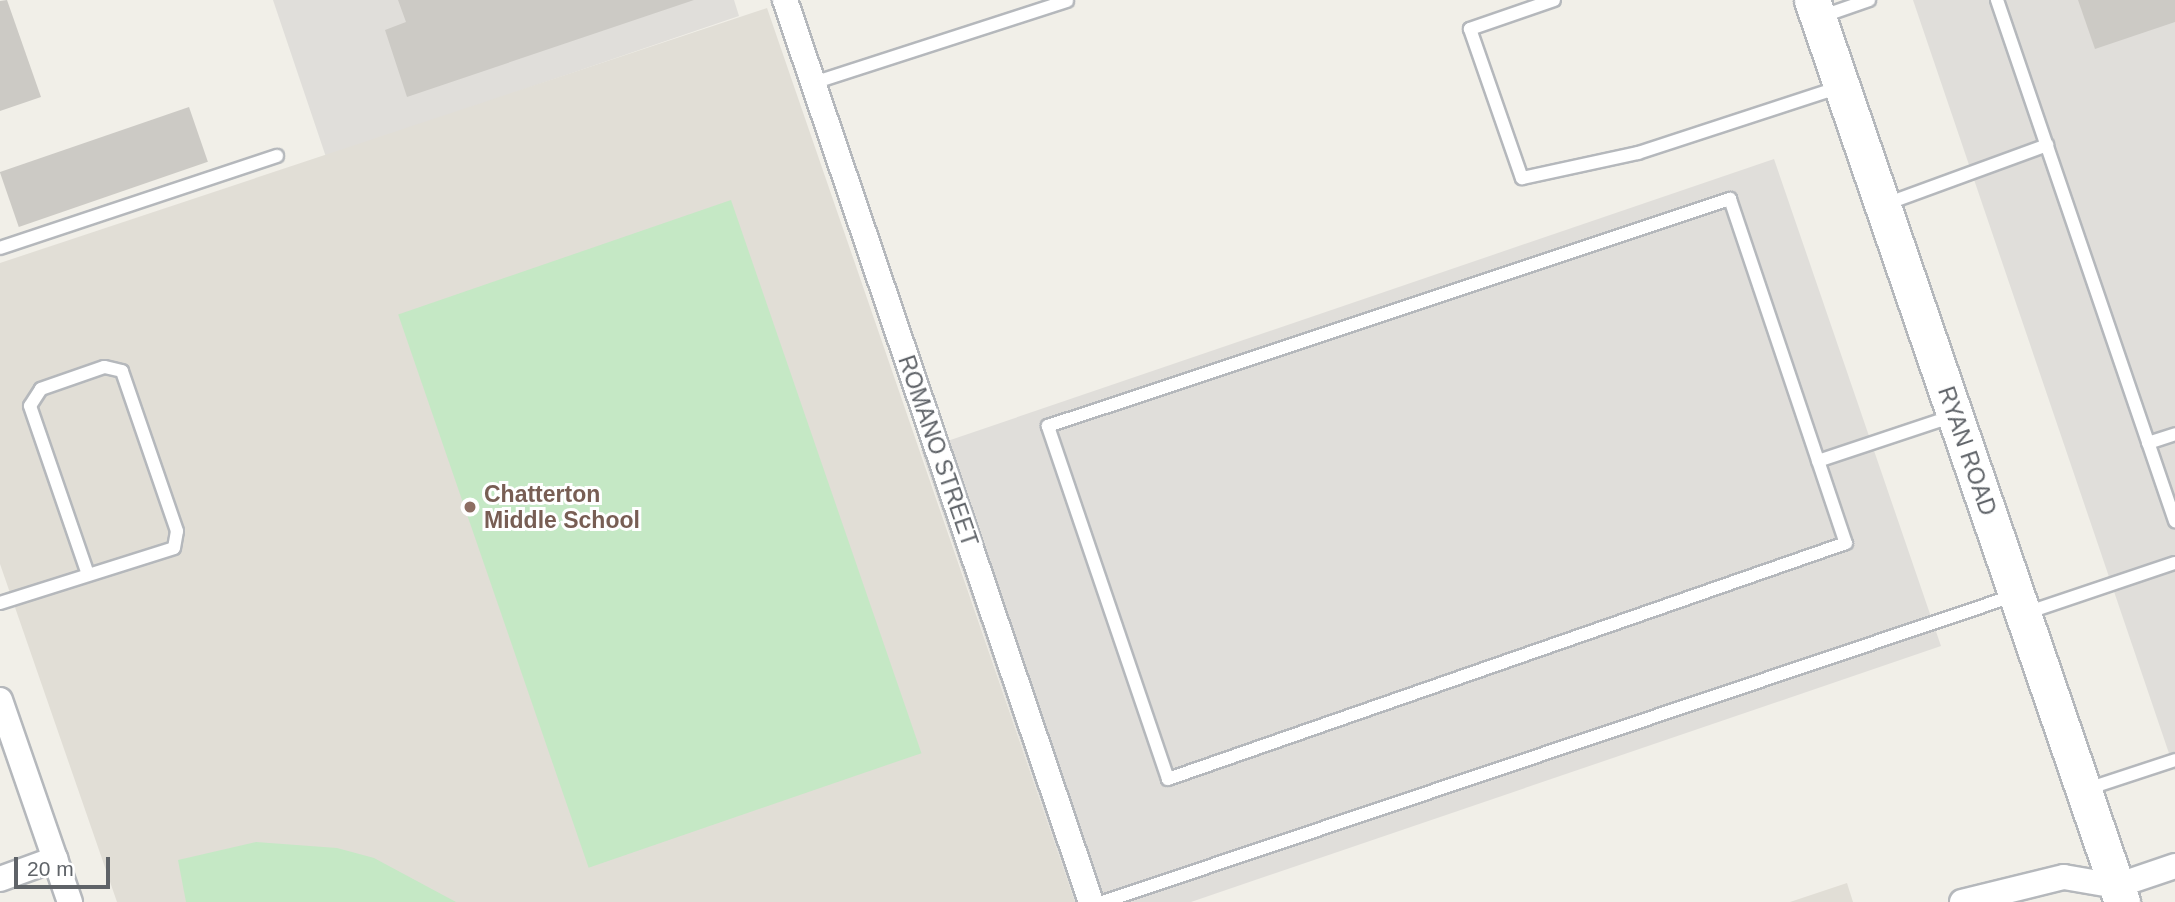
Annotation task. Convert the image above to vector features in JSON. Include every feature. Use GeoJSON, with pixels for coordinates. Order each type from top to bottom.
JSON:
{"type":"FeatureCollection","features":[{"type":"Feature","properties":{"kind":"main road","name":"RYAN ROAD"},"geometry":{"type":"LineString","coordinates":[[1815,9],[2119,894]]}},
{"type":"Feature","properties":{"kind":"street","name":"ROMANO STREET"},"geometry":{"type":"LineString","coordinates":[[785,0],[1091,902]]}},
{"type":"Feature","properties":{"kind":"street"},"geometry":{"type":"LineString","coordinates":[[0,699],[70,902]]}},
{"type":"Feature","properties":{"kind":"street"},"geometry":{"type":"LineString","coordinates":[[0,879],[55,859]]}},
{"type":"Feature","properties":{"kind":"street"},"geometry":{"type":"LineString","coordinates":[[1962,902],[2064,877],[2119,894],[2175,866]]}},
{"type":"Feature","properties":{"kind":"lane"},"geometry":{"type":"LineString","coordinates":[[1554,0],[1470,29],[1522,178],[1638,153],[1842,86]]}},
{"type":"Feature","properties":{"kind":"lane"},"geometry":{"type":"LineString","coordinates":[[1815,9],[1869,0]]}},
{"type":"Feature","properties":{"kind":"lane"},"geometry":{"type":"LineString","coordinates":[[1997,0],[2175,521]]}},
{"type":"Feature","properties":{"kind":"lane"},"geometry":{"type":"LineString","coordinates":[[813,83],[1067,1]]}},
{"type":"Feature","properties":{"kind":"lane"},"geometry":{"type":"LineString","coordinates":[[1883,205],[2047,145]]}},
{"type":"Feature","properties":{"kind":"lane"},"geometry":{"type":"LineString","coordinates":[[0,248],[277,156]]}},
{"type":"Feature","properties":{"kind":"lane"},"geometry":{"type":"LineString","coordinates":[[1730,199],[1818,461],[1846,543],[1168,779],[1048,426],[1730,199]]}},
{"type":"Feature","properties":{"kind":"lane"},"geometry":{"type":"LineString","coordinates":[[0,603],[174,548],[177,531],[121,371],[104,367],[41,389],[30,407],[88,574]]}},
{"type":"Feature","properties":{"kind":"lane"},"geometry":{"type":"LineString","coordinates":[[1818,461],[1955,416]]}},
{"type":"Feature","properties":{"kind":"lane"},"geometry":{"type":"LineString","coordinates":[[2148,443],[2175,434]]}},
{"type":"Feature","properties":{"kind":"lane"},"geometry":{"type":"LineString","coordinates":[[1103,902],[2020,604],[2175,563]]}},
{"type":"Feature","properties":{"kind":"lane"},"geometry":{"type":"LineString","coordinates":[[2083,790],[2175,760]]}},
{"type":"Feature","properties":{"kind":"shaded area"},"geometry":{"type":"Polygon","coordinates":[[[273,0],[734,0],[739,16],[326,157],[273,0]]]}},
{"type":"Feature","properties":{"kind":"shaded area"},"geometry":{"type":"Polygon","coordinates":[[[1913,0],[2175,0],[2175,771],[1913,0]]]}},
{"type":"Feature","properties":{"kind":"shaded area","name":"Chatterton Middle School"},"geometry":{"type":"Polygon","coordinates":[[[767,8],[1075,902],[117,902],[0,564],[0,263],[767,8]]]}},
{"type":"Feature","properties":{"kind":"shaded area"},"geometry":{"type":"Polygon","coordinates":[[[1774,159],[1941,646],[1191,902],[1075,902],[921,450],[1774,159]]]}},
{"type":"Feature","properties":{"kind":"shaded area"},"geometry":{"type":"Polygon","coordinates":[[[1847,883],[1853,902],[1790,902],[1847,883]]]}},
{"type":"Feature","properties":{"kind":"green space"},"geometry":{"type":"Polygon","coordinates":[[[731,200],[921,753],[589,868],[398,315],[731,200]]]}},
{"type":"Feature","properties":{"kind":"green space"},"geometry":{"type":"Polygon","coordinates":[[[256,842],[337,848],[374,858],[456,902],[186,902],[178,860],[256,842]]]}},
{"type":"Feature","properties":{"kind":"building"},"geometry":{"type":"Polygon","coordinates":[[[7,0],[41,97],[0,111],[0,1],[7,0]]]}},
{"type":"Feature","properties":{"kind":"building"},"geometry":{"type":"Polygon","coordinates":[[[398,0],[694,0],[407,97],[385,30],[406,22],[398,0]]]}},
{"type":"Feature","properties":{"kind":"building"},"geometry":{"type":"Polygon","coordinates":[[[2078,0],[2175,0],[2175,22],[2095,49],[2078,0]]]}},
{"type":"Feature","properties":{"kind":"building"},"geometry":{"type":"Polygon","coordinates":[[[189,107],[208,162],[19,227],[0,172],[189,107]]]}},
{"type":"Feature","properties":{"kind":"place","name":"Chatterton Middle School"},"geometry":{"type":"Point","coordinates":[470,507]}}]}
